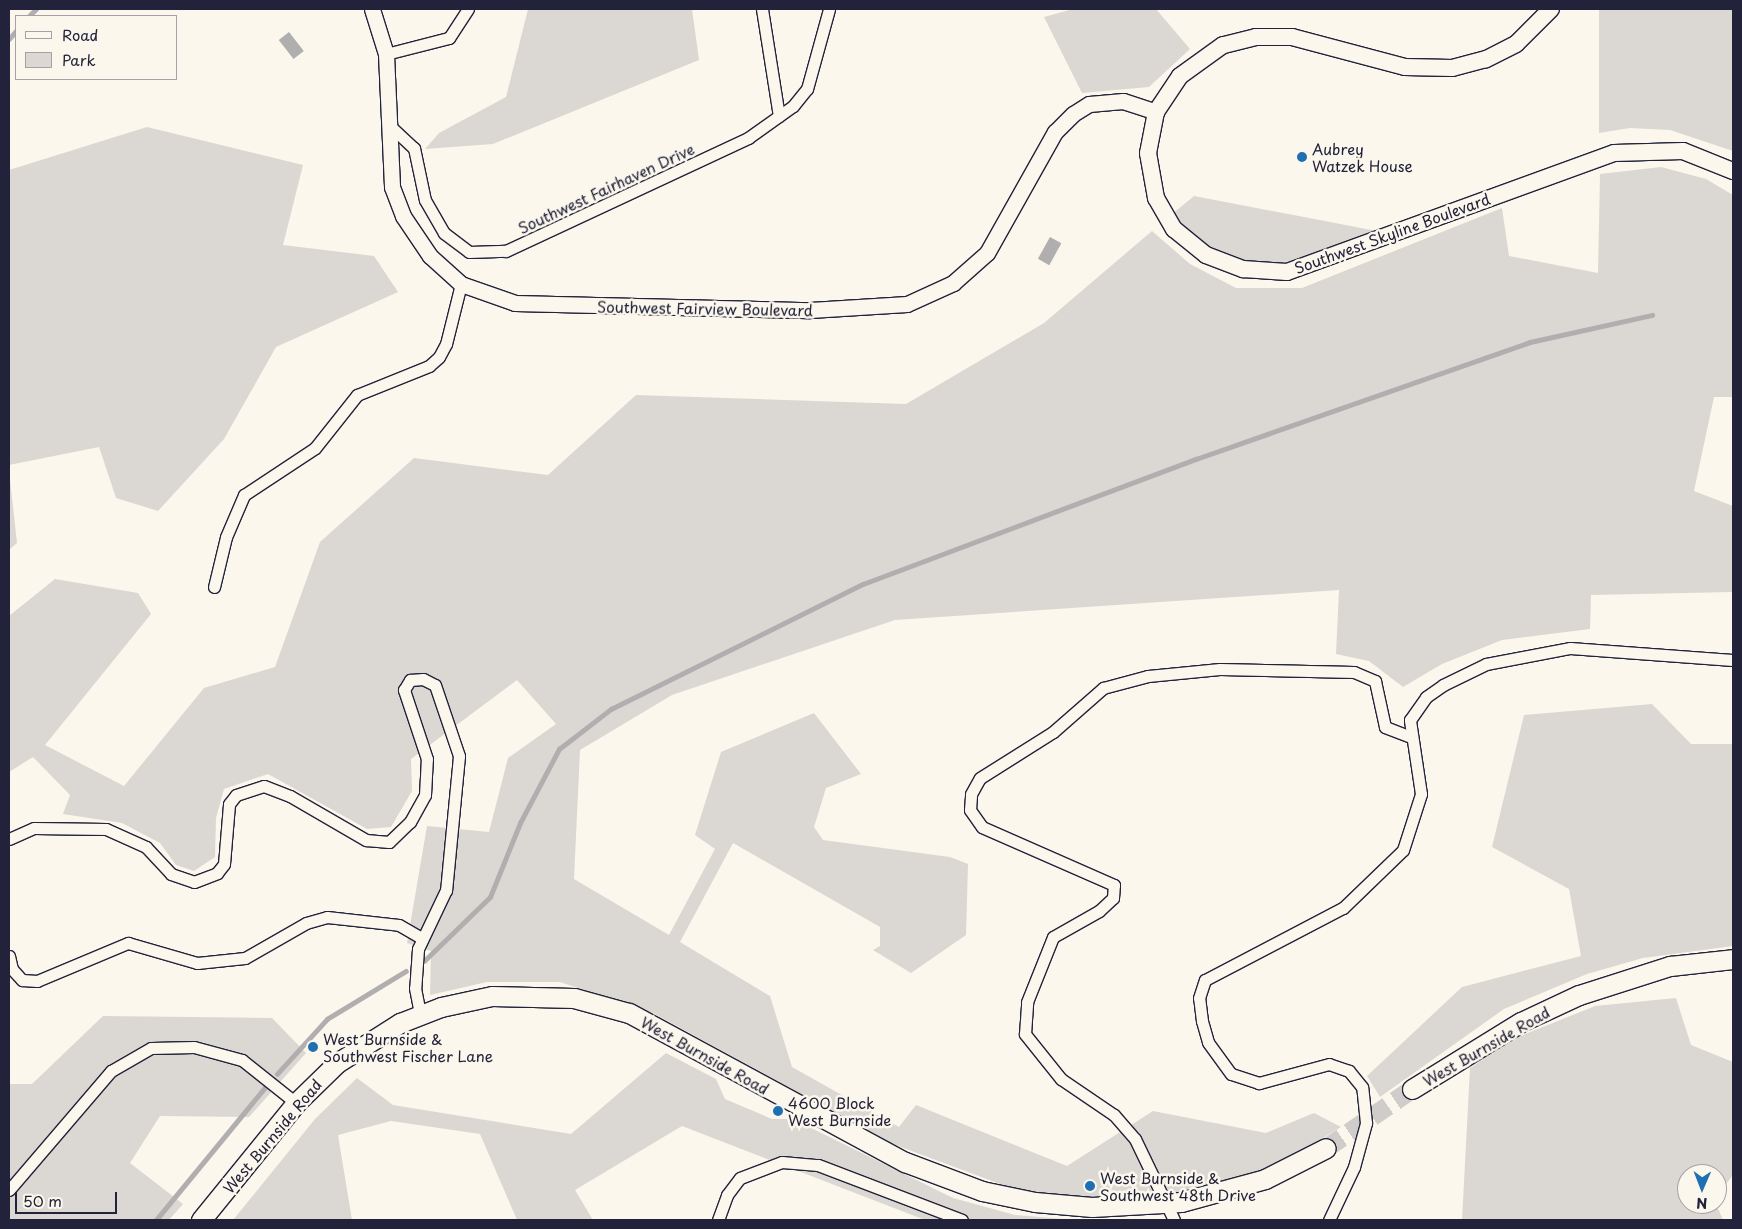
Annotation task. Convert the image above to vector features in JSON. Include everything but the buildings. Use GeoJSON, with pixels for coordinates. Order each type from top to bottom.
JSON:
{"type":"FeatureCollection","features":[{"type":"Feature","properties":{"kind":"main road","name":"Southwest Skyline Boulevard"},"geometry":{"type":"LineString","coordinates":[[1551,9],[1516,44],[1486,60],[1445,69],[1400,66],[1292,37],[1232,42],[1190,66],[1156,112],[1149,170],[1168,220],[1206,255],[1263,272],[1302,269],[1614,153],[1683,151],[1733,171]]}},
{"type":"Feature","properties":{"kind":"main road","name":"West Burnside Road"},"geometry":{"type":"LineString","coordinates":[[1412,1089],[1521,1022],[1579,995],[1670,966],[1733,959]]}},
{"type":"Feature","properties":{"kind":"main road","name":"West Burnside Road"},"geometry":{"type":"LineString","coordinates":[[201,1220],[296,1103],[357,1049],[420,1014],[492,996],[552,995],[592,1002],[648,1022],[867,1142],[958,1183],[1067,1206],[1171,1212],[1258,1181],[1326,1148]]}},
{"type":"Feature","properties":{"kind":"street","name":"Southwest Fairview Boulevard"},"geometry":{"type":"LineString","coordinates":[[372,9],[386,54],[392,187],[403,216],[430,256],[460,284],[499,300],[533,305],[835,310],[907,304],[953,283],[987,253],[1055,132],[1073,114],[1089,104],[1123,101],[1156,112]]}},
{"type":"Feature","properties":{"kind":"street"},"geometry":{"type":"LineString","coordinates":[[386,54],[449,38],[468,9]]}},
{"type":"Feature","properties":{"kind":"street"},"geometry":{"type":"LineString","coordinates":[[762,9],[779,116]]}},
{"type":"Feature","properties":{"kind":"street","name":"Southwest Fairhaven Drive"},"geometry":{"type":"LineString","coordinates":[[390,126],[414,148],[425,200],[444,233],[481,255],[506,252],[748,138],[779,116],[807,89],[829,9]]}},
{"type":"Feature","properties":{"kind":"street"},"geometry":{"type":"LineString","coordinates":[[214,587],[226,537],[244,495],[315,448],[357,395],[429,366],[439,357],[449,336],[460,284]]}},
{"type":"Feature","properties":{"kind":"street"},"geometry":{"type":"LineString","coordinates":[[1329,1220],[1366,1123],[1362,1087],[1343,1068],[1316,1065],[1259,1083],[1231,1074],[1208,1042],[1199,998],[1213,974],[1343,908],[1403,850],[1421,794],[1409,736],[1410,720],[1426,697],[1474,669],[1521,655],[1570,648],[1733,660]]}},
{"type":"Feature","properties":{"kind":"street"},"geometry":{"type":"LineString","coordinates":[[1171,1212],[1135,1138],[1114,1115],[1061,1079],[1025,1034],[1027,1002],[1053,937],[1099,912],[1113,898],[1114,885],[982,827],[970,810],[971,794],[980,778],[1053,732],[1103,688],[1148,676],[1220,669],[1354,672],[1375,681],[1386,728],[1409,736]]}},
{"type":"Feature","properties":{"kind":"street"},"geometry":{"type":"LineString","coordinates":[[9,839],[34,828],[106,830],[134,839],[171,874],[194,882],[218,872],[224,864],[229,804],[236,795],[264,786],[290,796],[366,840],[389,842],[410,822],[425,795],[427,759],[404,690],[410,680],[424,679],[435,685],[459,756],[445,896],[437,917],[420,937],[415,988],[420,1014]]}},
{"type":"Feature","properties":{"kind":"street"},"geometry":{"type":"LineString","coordinates":[[9,956],[12,969],[22,980],[38,981],[128,943],[197,963],[245,958],[306,923],[327,917],[399,925],[420,937]]}},
{"type":"Feature","properties":{"kind":"street"},"geometry":{"type":"LineString","coordinates":[[9,1190],[111,1071],[151,1048],[194,1047],[242,1060],[296,1103]]}},
{"type":"Feature","properties":{"kind":"street"},"geometry":{"type":"LineString","coordinates":[[718,1220],[727,1195],[740,1178],[782,1162],[818,1165],[962,1220]]}},
{"type":"Feature","properties":{"kind":"green space"},"geometry":{"type":"Polygon","coordinates":[[[528,9],[692,9],[699,60],[493,144],[425,149],[439,133],[506,97],[528,9]]]}},
{"type":"Feature","properties":{"kind":"green space"},"geometry":{"type":"Polygon","coordinates":[[[1073,9],[1156,9],[1190,49],[1149,87],[1082,93],[1044,17],[1073,9]]]}},
{"type":"Feature","properties":{"kind":"green space"},"geometry":{"type":"Polygon","coordinates":[[[1599,9],[1733,9],[1733,151],[1670,130],[1630,128],[1599,133],[1599,9]]]}},
{"type":"Feature","properties":{"kind":"green space"},"geometry":{"type":"Polygon","coordinates":[[[147,127],[303,165],[283,245],[374,256],[398,292],[276,347],[224,439],[158,511],[116,498],[99,447],[9,465],[9,170],[147,127]]]}},
{"type":"Feature","properties":{"kind":"green space"},"geometry":{"type":"Polygon","coordinates":[[[1661,167],[1706,179],[1733,195],[1733,397],[1714,397],[1694,491],[1733,506],[1733,592],[1591,595],[1590,629],[1502,640],[1442,664],[1403,687],[1369,661],[1336,654],[1339,590],[895,620],[672,695],[580,750],[574,879],[669,935],[715,849],[695,835],[721,752],[814,713],[861,774],[826,788],[814,827],[823,840],[950,857],[968,864],[966,935],[911,973],[873,950],[880,946],[880,927],[733,843],[680,942],[770,996],[792,1067],[899,1127],[916,1105],[1067,1166],[1153,1111],[1266,1133],[1314,1113],[1341,1127],[1279,1165],[1174,1197],[1090,1200],[1016,1190],[893,1144],[653,1013],[560,982],[487,982],[430,995],[431,951],[407,943],[427,826],[489,832],[508,758],[556,724],[517,680],[411,759],[412,791],[391,827],[367,829],[268,774],[224,789],[216,818],[215,857],[194,871],[176,865],[160,843],[122,823],[63,814],[70,795],[33,757],[9,772],[9,616],[55,579],[138,593],[151,614],[45,745],[124,786],[204,688],[275,667],[320,542],[414,458],[548,475],[636,395],[906,404],[1044,323],[1152,231],[1190,264],[1236,288],[1302,288],[1502,208],[1509,256],[1598,273],[1600,174],[1661,167]]]}},
{"type":"Feature","properties":{"kind":"green space"},"geometry":{"type":"Polygon","coordinates":[[[1194,196],[1382,232],[1299,261],[1251,264],[1203,244],[1171,215],[1194,196]]]}},
{"type":"Feature","properties":{"kind":"green space"},"geometry":{"type":"Polygon","coordinates":[[[9,470],[17,543],[9,550],[9,470]]]}},
{"type":"Feature","properties":{"kind":"green space"},"geometry":{"type":"Polygon","coordinates":[[[1652,704],[1691,744],[1733,744],[1733,946],[1643,958],[1587,974],[1504,1009],[1380,1097],[1367,1076],[1462,987],[1581,956],[1569,889],[1492,847],[1524,715],[1652,704]]]}},
{"type":"Feature","properties":{"kind":"green space"},"geometry":{"type":"Polygon","coordinates":[[[1676,998],[1691,1045],[1733,1062],[1733,1175],[1727,1183],[1727,1164],[1677,1164],[1677,1214],[1720,1214],[1723,1220],[1462,1220],[1470,1068],[1518,1037],[1595,1006],[1676,998]]]}},
{"type":"Feature","properties":{"kind":"green space"},"geometry":{"type":"Polygon","coordinates":[[[103,1016],[272,1018],[306,1053],[249,1117],[160,1116],[130,1163],[183,1204],[169,1220],[9,1220],[9,1084],[32,1084],[103,1016]]]}},
{"type":"Feature","properties":{"kind":"green space"},"geometry":{"type":"Polygon","coordinates":[[[666,1053],[716,1079],[725,1099],[772,1119],[793,1119],[953,1198],[1015,1215],[1076,1220],[925,1220],[682,1126],[575,1190],[593,1220],[517,1220],[480,1134],[391,1121],[338,1135],[352,1220],[233,1220],[315,1119],[357,1078],[393,1105],[571,1134],[666,1053]]]}},
{"type":"Feature","properties":{"kind":"shaded area"},"geometry":{"type":"Polygon","coordinates":[[[289,32],[304,51],[294,59],[279,40],[289,32]]]}},
{"type":"Feature","properties":{"kind":"shaded area"},"geometry":{"type":"Polygon","coordinates":[[[1050,237],[1061,243],[1049,265],[1038,259],[1050,237]]]}},
{"type":"Feature","properties":{"kind":"waterway"},"geometry":{"type":"LineString","coordinates":[[30,15],[36,9]]}},
{"type":"Feature","properties":{"kind":"waterway"},"geometry":{"type":"LineString","coordinates":[[9,39],[15,32]]}},
{"type":"Feature","properties":{"kind":"waterway"},"geometry":{"type":"LineString","coordinates":[[424,961],[490,897],[520,823],[559,749],[611,709],[863,584],[1196,459],[1530,342],[1652,315]]}},
{"type":"Feature","properties":{"kind":"waterway"},"geometry":{"type":"LineString","coordinates":[[277,1074],[327,1019],[406,971]]}},
{"type":"Feature","properties":{"kind":"waterway"},"geometry":{"type":"LineString","coordinates":[[156,1220],[267,1085]]}},
{"type":"Feature","properties":{"kind":"tunnel"},"geometry":{"type":"LineString","coordinates":[[1326,1148],[1412,1089]]}},
{"type":"Feature","properties":{"kind":"place","name":"Aubrey Watzek House"},"geometry":{"type":"Point","coordinates":[1302,157]}},
{"type":"Feature","properties":{"kind":"place","name":"West Burnside & Southwest Fischer Lane"},"geometry":{"type":"Point","coordinates":[313,1047]}},
{"type":"Feature","properties":{"kind":"place","name":"4600 Block West Burnside"},"geometry":{"type":"Point","coordinates":[778,1111]}},
{"type":"Feature","properties":{"kind":"place","name":"West Burnside & Southwest 48th Drive"},"geometry":{"type":"Point","coordinates":[1090,1186]}}]}
